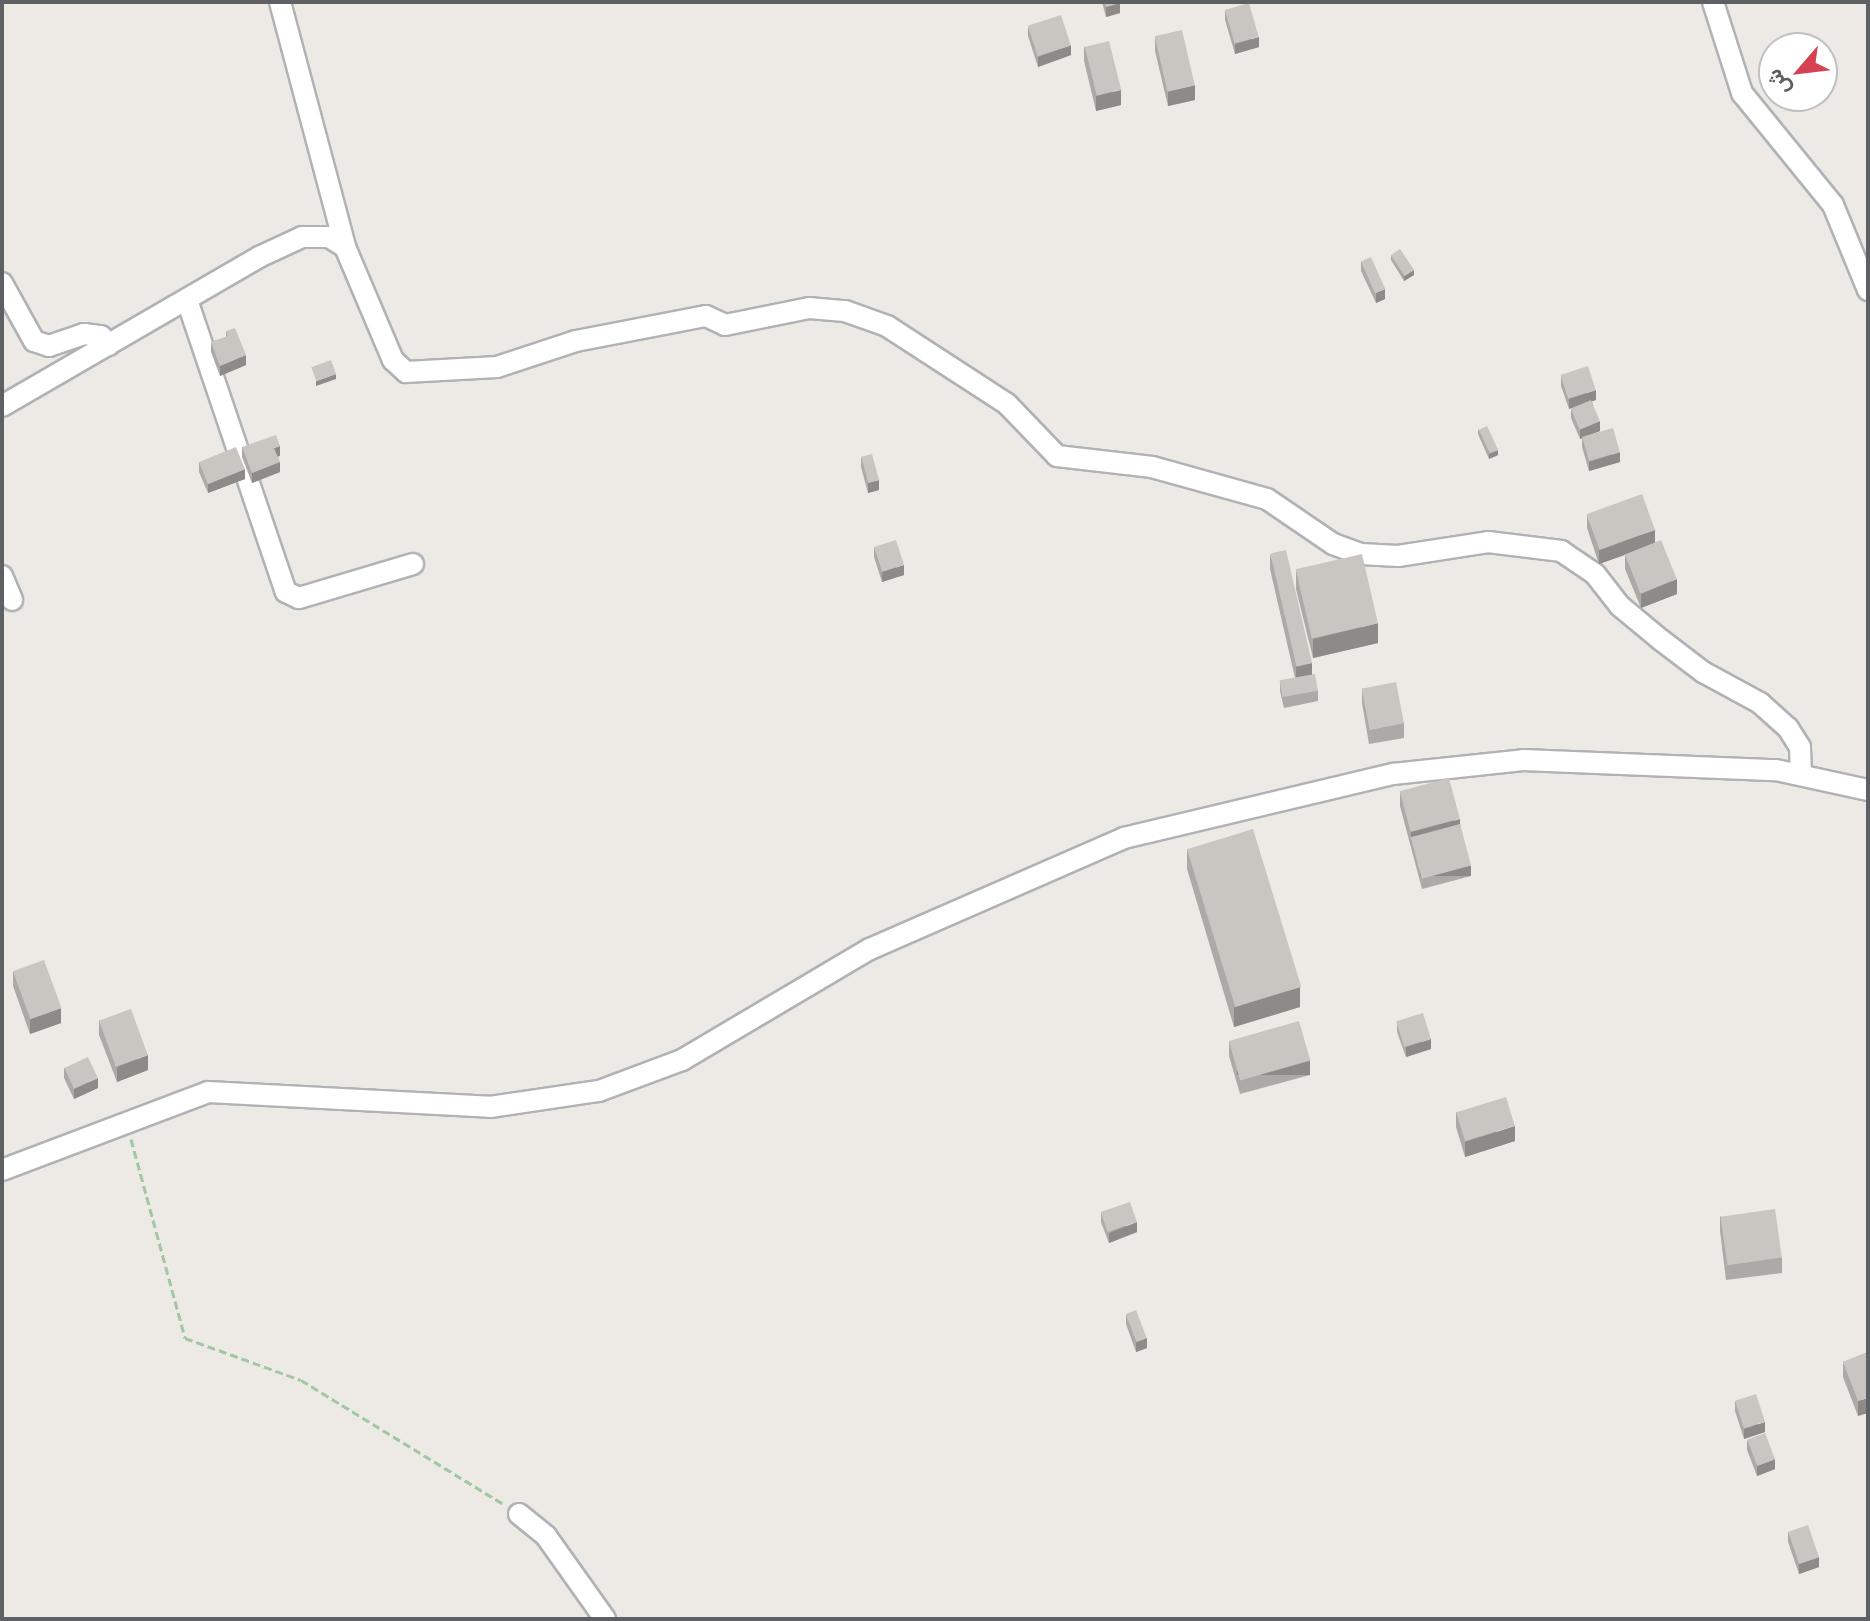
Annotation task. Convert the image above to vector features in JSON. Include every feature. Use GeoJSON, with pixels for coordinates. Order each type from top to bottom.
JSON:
{"type":"FeatureCollection","features":[{"type":"Feature","properties":{"kind":"street"},"geometry":{"type":"LineString","coordinates":[[280,2],[345,247],[393,360],[406,372],[497,367],[576,341],[706,316],[725,325],[809,308],[845,311],[887,326],[1007,404],[1057,456],[1152,467],[1267,499],[1333,544],[1361,554],[1398,556],[1488,542],[1561,551],[1595,574],[1620,606],[1661,640],[1703,672],[1760,703],[1788,728],[1800,747],[1801,775]]}},
{"type":"Feature","properties":{"kind":"street"},"geometry":{"type":"LineString","coordinates":[[1713,2],[1742,93],[1833,205],[1868,290]]}},
{"type":"Feature","properties":{"kind":"street"},"geometry":{"type":"LineString","coordinates":[[2,406],[55,371],[109,345],[302,237],[329,237],[345,247]]}},
{"type":"Feature","properties":{"kind":"street"},"geometry":{"type":"LineString","coordinates":[[2,283],[34,341],[49,346],[84,334],[101,336],[109,345]]}},
{"type":"Feature","properties":{"kind":"street"},"geometry":{"type":"LineString","coordinates":[[187,300],[286,592],[299,598],[413,564]]}},
{"type":"Feature","properties":{"kind":"street"},"geometry":{"type":"LineString","coordinates":[[2,576],[12,600]]}},
{"type":"Feature","properties":{"kind":"street"},"geometry":{"type":"LineString","coordinates":[[2,1170],[208,1092],[490,1107],[599,1091],[682,1060],[870,949],[1124,838],[1393,774],[1523,760],[1776,770],[1868,790]]}},
{"type":"Feature","properties":{"kind":"street"},"geometry":{"type":"LineString","coordinates":[[519,1514],[546,1536],[605,1619]]}},
{"type":"Feature","properties":{"kind":"path"},"geometry":{"type":"LineString","coordinates":[[127,1124],[185,1338],[301,1380],[519,1514]]}},
{"type":"Feature","properties":{"kind":"building"},"geometry":{"type":"Polygon","coordinates":[[[1105,2],[1119,2],[1120,3],[1106,7],[1105,2]]]}},
{"type":"Feature","properties":{"kind":"building"},"geometry":{"type":"Polygon","coordinates":[[[1249,3],[1259,37],[1235,44],[1225,10],[1249,3]]]}},
{"type":"Feature","properties":{"kind":"building"},"geometry":{"type":"Polygon","coordinates":[[[1061,15],[1071,45],[1038,56],[1028,26],[1061,15]]]}},
{"type":"Feature","properties":{"kind":"building"},"geometry":{"type":"Polygon","coordinates":[[[1182,30],[1195,86],[1168,92],[1155,36],[1182,30]]]}},
{"type":"Feature","properties":{"kind":"building"},"geometry":{"type":"Polygon","coordinates":[[[1109,41],[1121,90],[1097,96],[1085,47],[1109,41]]]}},
{"type":"Feature","properties":{"kind":"building"},"geometry":{"type":"Polygon","coordinates":[[[1400,249],[1414,270],[1405,276],[1391,255],[1400,249]]]}},
{"type":"Feature","properties":{"kind":"building"},"geometry":{"type":"Polygon","coordinates":[[[1371,257],[1385,289],[1375,293],[1361,261],[1371,257]]]}},
{"type":"Feature","properties":{"kind":"building"},"geometry":{"type":"Polygon","coordinates":[[[235,328],[246,355],[220,366],[211,342],[228,336],[226,331],[235,328]]]}},
{"type":"Feature","properties":{"kind":"building"},"geometry":{"type":"Polygon","coordinates":[[[331,360],[336,374],[316,381],[311,367],[331,360]]]}},
{"type":"Feature","properties":{"kind":"building"},"geometry":{"type":"Polygon","coordinates":[[[1588,366],[1596,390],[1568,399],[1560,375],[1588,366]]]}},
{"type":"Feature","properties":{"kind":"building"},"geometry":{"type":"Polygon","coordinates":[[[1591,400],[1600,421],[1580,430],[1571,409],[1591,400]]]}},
{"type":"Feature","properties":{"kind":"building"},"geometry":{"type":"Polygon","coordinates":[[[1487,426],[1498,450],[1490,453],[1479,430],[1487,426]]]}},
{"type":"Feature","properties":{"kind":"building"},"geometry":{"type":"Polygon","coordinates":[[[1613,428],[1620,452],[1589,461],[1582,437],[1613,428]]]}},
{"type":"Feature","properties":{"kind":"building"},"geometry":{"type":"Polygon","coordinates":[[[276,435],[280,446],[274,448],[280,462],[252,473],[242,447],[276,435]]]}},
{"type":"Feature","properties":{"kind":"building"},"geometry":{"type":"Polygon","coordinates":[[[236,447],[245,469],[208,484],[199,462],[236,447]]]}},
{"type":"Feature","properties":{"kind":"building"},"geometry":{"type":"Polygon","coordinates":[[[872,454],[879,480],[868,483],[861,457],[872,454]]]}},
{"type":"Feature","properties":{"kind":"building"},"geometry":{"type":"Polygon","coordinates":[[[1642,494],[1655,530],[1600,550],[1587,514],[1642,494]]]}},
{"type":"Feature","properties":{"kind":"building"},"geometry":{"type":"Polygon","coordinates":[[[896,540],[904,565],[882,572],[874,547],[896,540]]]}},
{"type":"Feature","properties":{"kind":"building"},"geometry":{"type":"Polygon","coordinates":[[[1661,540],[1677,579],[1641,594],[1625,555],[1661,540]]]}},
{"type":"Feature","properties":{"kind":"building"},"geometry":{"type":"Polygon","coordinates":[[[1286,550],[1312,663],[1297,667],[1270,554],[1286,550]]]}},
{"type":"Feature","properties":{"kind":"building"},"geometry":{"type":"Polygon","coordinates":[[[1362,554],[1378,623],[1312,638],[1296,569],[1362,554]]]}},
{"type":"Feature","properties":{"kind":"building"},"geometry":{"type":"Polygon","coordinates":[[[1315,674],[1318,691],[1282,697],[1280,680],[1315,674]]]}},
{"type":"Feature","properties":{"kind":"building"},"geometry":{"type":"Polygon","coordinates":[[[1396,682],[1404,723],[1370,730],[1362,689],[1396,682]]]}},
{"type":"Feature","properties":{"kind":"building"},"geometry":{"type":"Polygon","coordinates":[[[1449,778],[1460,819],[1411,832],[1400,791],[1449,778]]]}},
{"type":"Feature","properties":{"kind":"building"},"geometry":{"type":"Polygon","coordinates":[[[1460,824],[1471,866],[1422,879],[1411,837],[1460,824]]]}},
{"type":"Feature","properties":{"kind":"building"},"geometry":{"type":"Polygon","coordinates":[[[1253,829],[1301,987],[1235,1007],[1187,849],[1253,829]]]}},
{"type":"Feature","properties":{"kind":"building"},"geometry":{"type":"Polygon","coordinates":[[[44,960],[61,1008],[30,1019],[13,971],[44,960]]]}},
{"type":"Feature","properties":{"kind":"building"},"geometry":{"type":"Polygon","coordinates":[[[131,1009],[148,1055],[116,1067],[99,1021],[131,1009]]]}},
{"type":"Feature","properties":{"kind":"building"},"geometry":{"type":"Polygon","coordinates":[[[1423,1013],[1431,1039],[1404,1047],[1396,1021],[1423,1013]]]}},
{"type":"Feature","properties":{"kind":"building"},"geometry":{"type":"Polygon","coordinates":[[[1299,1021],[1310,1060],[1240,1081],[1229,1041],[1299,1021]]]}},
{"type":"Feature","properties":{"kind":"building"},"geometry":{"type":"Polygon","coordinates":[[[88,1057],[98,1078],[74,1089],[64,1068],[88,1057]]]}},
{"type":"Feature","properties":{"kind":"building"},"geometry":{"type":"Polygon","coordinates":[[[1506,1097],[1515,1126],[1465,1141],[1456,1112],[1506,1097]]]}},
{"type":"Feature","properties":{"kind":"building"},"geometry":{"type":"Polygon","coordinates":[[[1130,1202],[1137,1222],[1108,1232],[1101,1212],[1130,1202]]]}},
{"type":"Feature","properties":{"kind":"building"},"geometry":{"type":"Polygon","coordinates":[[[1775,1209],[1782,1258],[1727,1265],[1721,1217],[1775,1209]]]}},
{"type":"Feature","properties":{"kind":"building"},"geometry":{"type":"Polygon","coordinates":[[[1136,1310],[1147,1338],[1136,1342],[1126,1314],[1136,1310]]]}},
{"type":"Feature","properties":{"kind":"building"},"geometry":{"type":"Polygon","coordinates":[[[1868,1352],[1868,1398],[1858,1401],[1843,1362],[1868,1352]]]}},
{"type":"Feature","properties":{"kind":"building"},"geometry":{"type":"Polygon","coordinates":[[[1756,1394],[1765,1422],[1744,1428],[1735,1401],[1756,1394]]]}},
{"type":"Feature","properties":{"kind":"building"},"geometry":{"type":"Polygon","coordinates":[[[1765,1433],[1775,1459],[1757,1466],[1747,1440],[1765,1433]]]}},
{"type":"Feature","properties":{"kind":"building"},"geometry":{"type":"Polygon","coordinates":[[[1808,1525],[1819,1557],[1799,1564],[1788,1532],[1808,1525]]]}}]}
